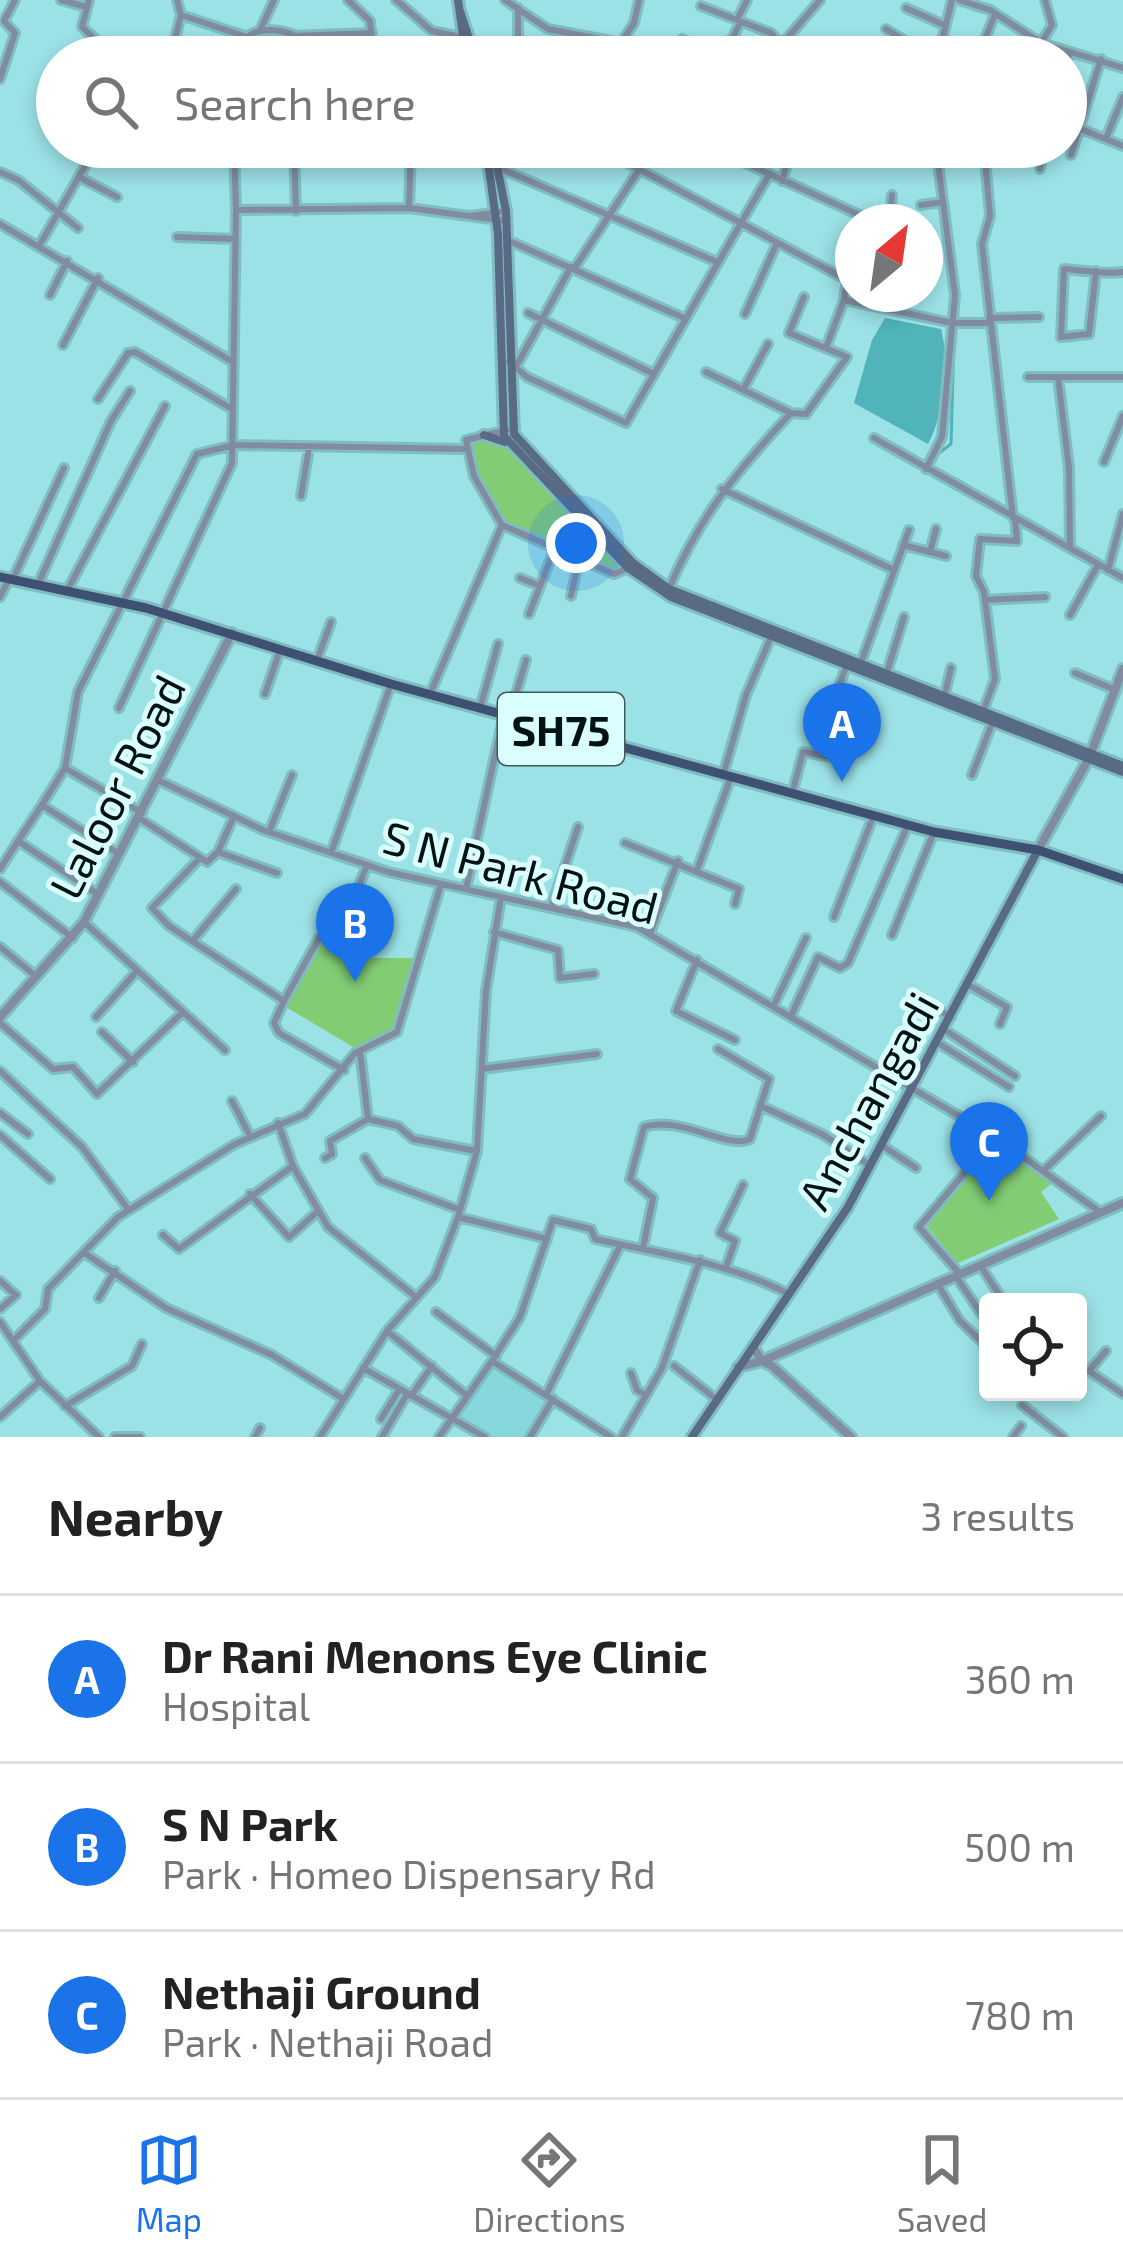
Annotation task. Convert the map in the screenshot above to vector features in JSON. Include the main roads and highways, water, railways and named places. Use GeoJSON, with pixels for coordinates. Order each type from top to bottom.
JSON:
{"type":"FeatureCollection","features":[{"type":"Feature","properties":{"kind":"main road"},"geometry":{"type":"LineString","coordinates":[[459,5],[461,36]]}},
{"type":"Feature","properties":{"kind":"main road"},"geometry":{"type":"LineString","coordinates":[[459,5],[466,36]]}},
{"type":"Feature","properties":{"kind":"main road"},"geometry":{"type":"LineString","coordinates":[[494,168],[507,240],[507,430],[628,568],[668,592],[984,709],[1123,770]]}},
{"type":"Feature","properties":{"kind":"main road"},"geometry":{"type":"LineString","coordinates":[[497,168],[509,365]]}},
{"type":"Feature","properties":{"kind":"main road"},"geometry":{"type":"LineString","coordinates":[[484,435],[513,442],[644,577]]}},
{"type":"Feature","properties":{"kind":"main road","name":"SH75"},"geometry":{"type":"LineString","coordinates":[[7,578],[233,632],[391,684],[934,832],[1038,850],[1123,879]]}},
{"type":"Feature","properties":{"kind":"main road"},"geometry":{"type":"LineString","coordinates":[[748,624],[846,667],[886,671],[993,721],[1089,756]]}},
{"type":"Feature","properties":{"kind":"main road","name":"Anchangadi"},"geometry":{"type":"LineString","coordinates":[[692,1437],[883,1146],[1038,850]]}},
{"type":"Feature","properties":{"kind":"waterway"},"geometry":{"type":"LineString","coordinates":[[938,454],[951,444],[954,338]]}},
{"type":"Feature","properties":{"kind":"place","name":"Dr Rani Menons Eye Clinic"},"geometry":{"type":"Point","coordinates":[842,782]}},
{"type":"Feature","properties":{"kind":"place","name":"S N Park"},"geometry":{"type":"Point","coordinates":[355,982]}},
{"type":"Feature","properties":{"kind":"place","name":"Nethaji Ground"},"geometry":{"type":"Point","coordinates":[989,1201]}}]}
